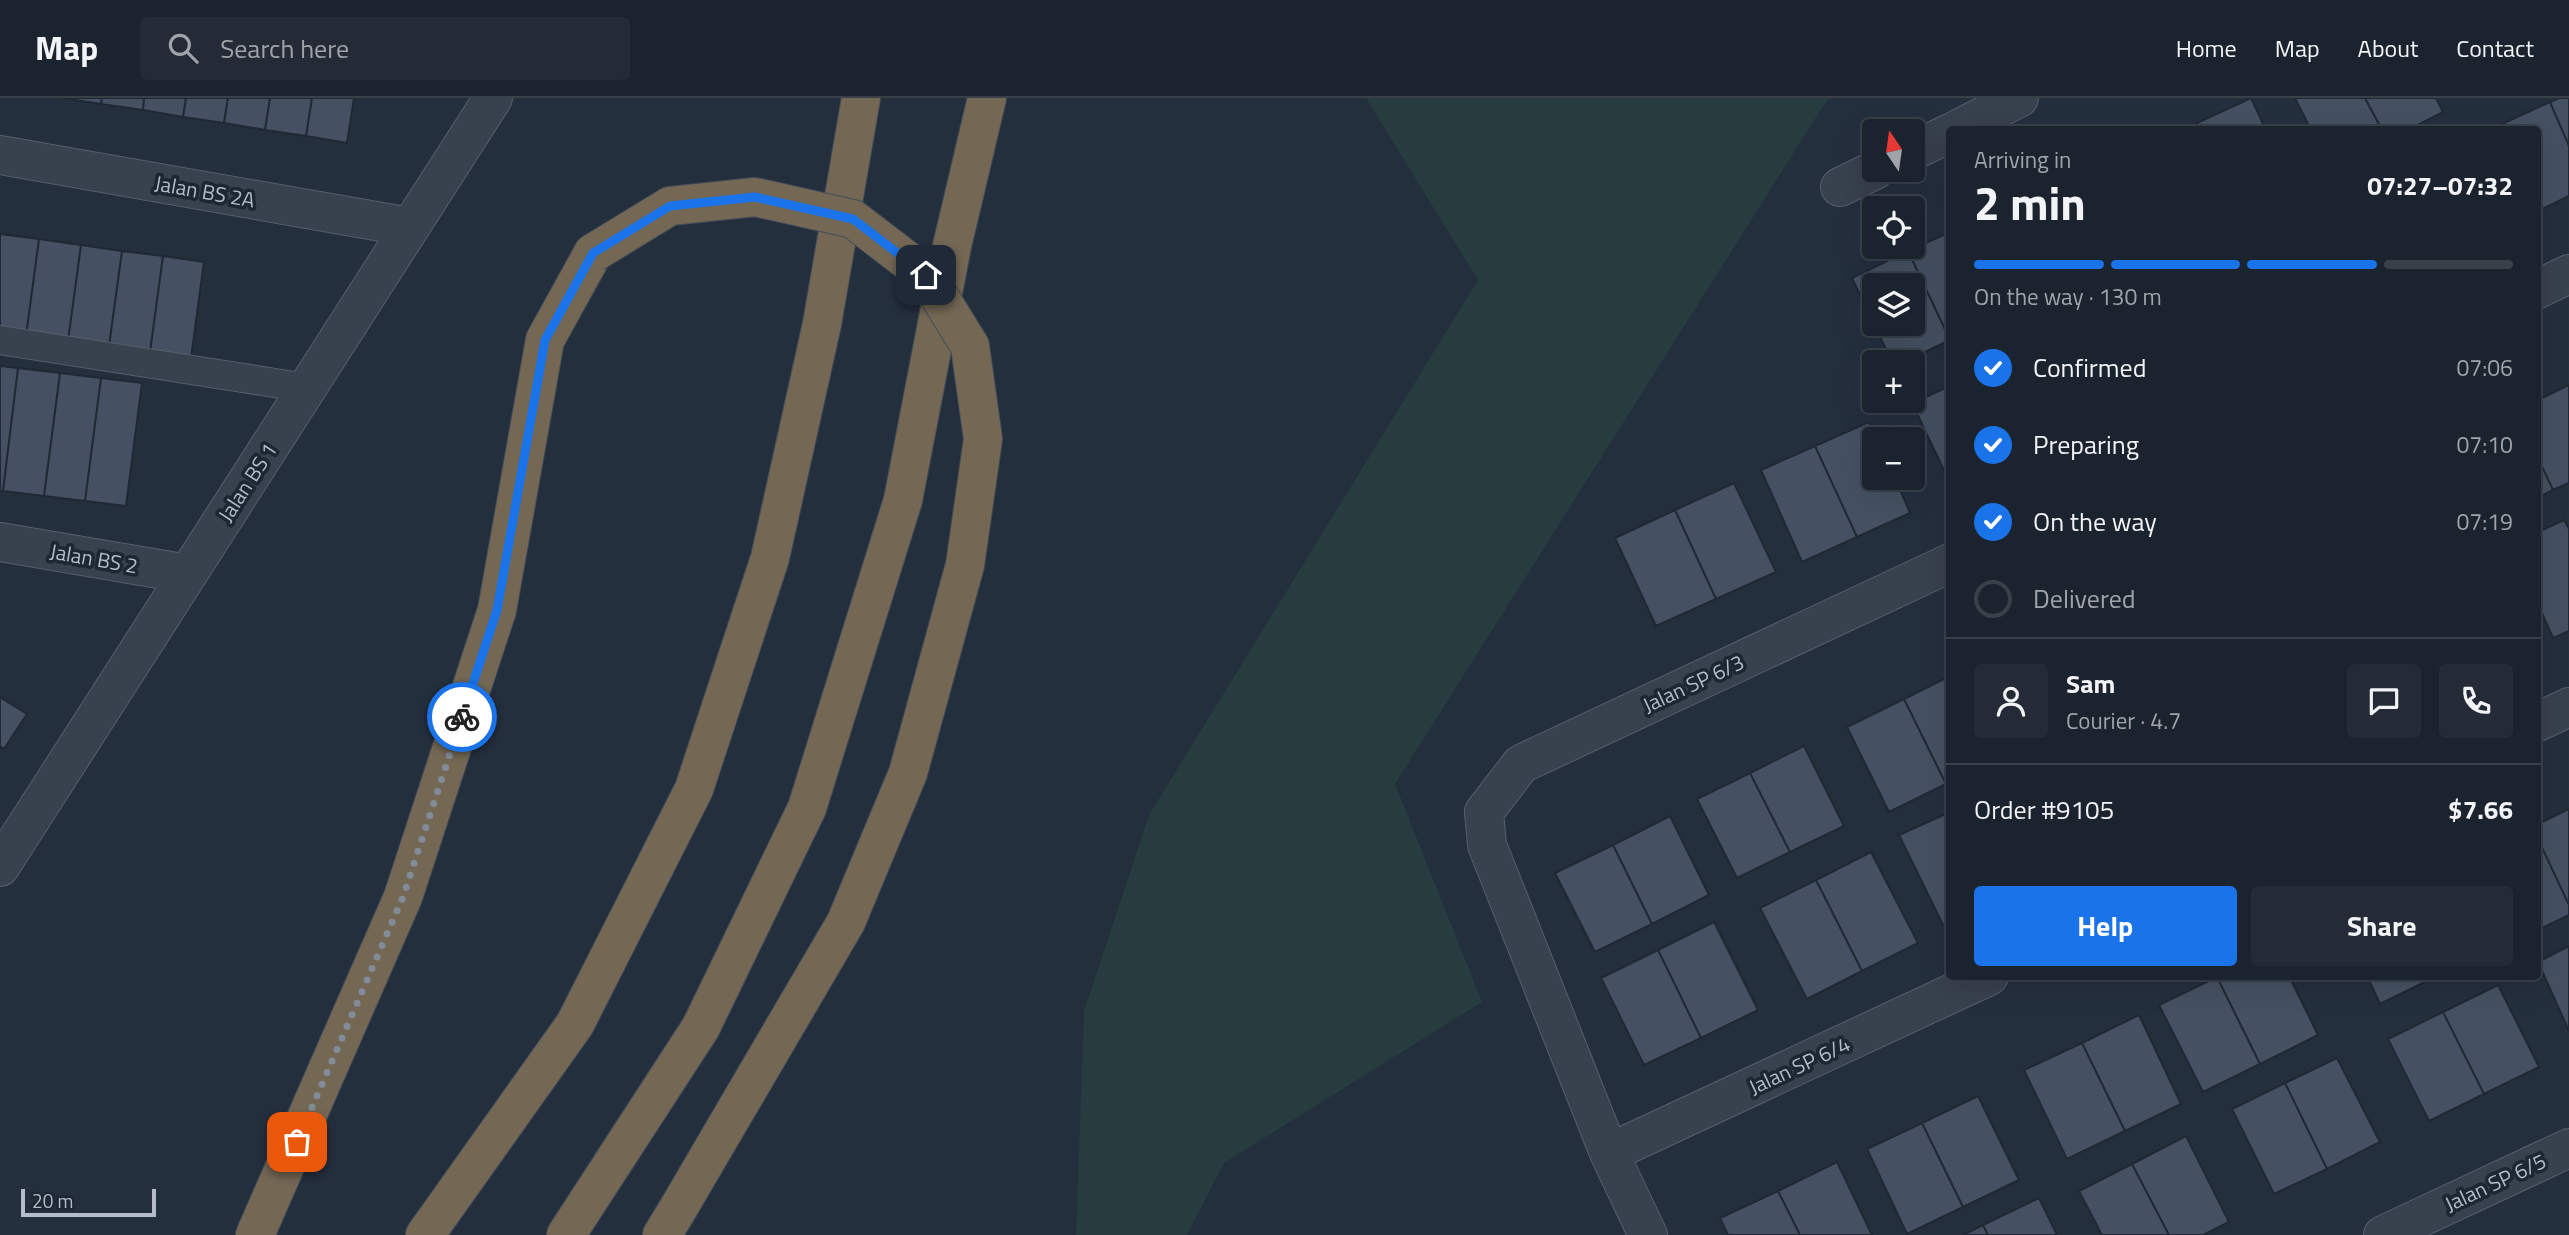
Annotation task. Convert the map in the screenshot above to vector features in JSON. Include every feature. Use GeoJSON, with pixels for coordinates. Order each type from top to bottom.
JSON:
{"type":"FeatureCollection","features":[{"type":"Feature","properties":{"kind":"highway"},"geometry":{"type":"LineString","coordinates":[[425,1235],[575,1024],[694,789],[770,558],[822,324],[861,98]]}},
{"type":"Feature","properties":{"kind":"highway"},"geometry":{"type":"LineString","coordinates":[[566,1235],[701,1027],[807,808],[903,500],[953,246],[987,98]]}},
{"type":"Feature","properties":{"kind":"highway"},"geometry":{"type":"LineString","coordinates":[[255,1235],[403,897],[497,610],[545,340],[593,253],[670,206],[755,197],[853,219],[926,275],[970,346],[982,439],[965,565],[908,773],[846,922],[671,1221]]}},
{"type":"Feature","properties":{"kind":"street","name":"Jalan BS 1"},"geometry":{"type":"LineString","coordinates":[[0,867],[493,98]]}},
{"type":"Feature","properties":{"kind":"street"},"geometry":{"type":"LineString","coordinates":[[1964,126],[2019,98]]}},
{"type":"Feature","properties":{"kind":"street"},"geometry":{"type":"LineString","coordinates":[[1925,145],[1946,135]]}},
{"type":"Feature","properties":{"kind":"street","name":"Jalan BS 2A"},"geometry":{"type":"LineString","coordinates":[[0,155],[410,227]]}},
{"type":"Feature","properties":{"kind":"street"},"geometry":{"type":"LineString","coordinates":[[1840,187],[1862,176]]}},
{"type":"Feature","properties":{"kind":"street"},"geometry":{"type":"LineString","coordinates":[[2541,288],[2569,274]]}},
{"type":"Feature","properties":{"kind":"street","name":"Jalan BS 2"},"geometry":{"type":"LineString","coordinates":[[0,542],[188,574]]}},
{"type":"Feature","properties":{"kind":"street","name":"Jalan SP 6/3"},"geometry":{"type":"LineString","coordinates":[[1648,1235],[1609,1153],[1487,845],[1484,812],[1521,764],[1946,565]]}},
{"type":"Feature","properties":{"kind":"street"},"geometry":{"type":"LineString","coordinates":[[2541,721],[2569,707]]}},
{"type":"Feature","properties":{"kind":"street","name":"Jalan SP 6/4"},"geometry":{"type":"LineString","coordinates":[[1609,1153],[1980,980]]}},
{"type":"Feature","properties":{"kind":"street","name":"Jalan SP 6/5"},"geometry":{"type":"LineString","coordinates":[[2383,1235],[2569,1147]]}},
{"type":"Feature","properties":{"kind":"lane"},"geometry":{"type":"LineString","coordinates":[[0,340],[307,388]]}},
{"type":"Feature","properties":{"kind":"green space"},"geometry":{"type":"Polygon","coordinates":[[[1366,98],[1832,98],[1827,100],[1395,784],[1482,1002],[1224,1163],[1187,1235],[1076,1235],[1084,1011],[1149,815],[1478,280],[1366,98]]]}},
{"type":"Feature","properties":{"kind":"building"},"geometry":{"type":"Polygon","coordinates":[[[63,98],[102,98],[101,104],[63,98]]]}},
{"type":"Feature","properties":{"kind":"building"},"geometry":{"type":"Polygon","coordinates":[[[102,98],[144,98],[143,110],[101,104],[102,98]]]}},
{"type":"Feature","properties":{"kind":"building"},"geometry":{"type":"Polygon","coordinates":[[[144,98],[186,98],[183,117],[143,110],[144,98]]]}},
{"type":"Feature","properties":{"kind":"building"},"geometry":{"type":"Polygon","coordinates":[[[186,98],[228,98],[224,123],[183,117],[186,98]]]}},
{"type":"Feature","properties":{"kind":"building"},"geometry":{"type":"Polygon","coordinates":[[[228,98],[270,98],[265,130],[224,123],[228,98]]]}},
{"type":"Feature","properties":{"kind":"building"},"geometry":{"type":"Polygon","coordinates":[[[270,98],[312,98],[306,136],[265,130],[270,98]]]}},
{"type":"Feature","properties":{"kind":"building"},"geometry":{"type":"Polygon","coordinates":[[[312,98],[354,98],[347,143],[306,136],[312,98]]]}},
{"type":"Feature","properties":{"kind":"building"},"geometry":{"type":"Polygon","coordinates":[[[2251,98],[2264,126],[2198,126],[2197,123],[2251,98]]]}},
{"type":"Feature","properties":{"kind":"building"},"geometry":{"type":"Polygon","coordinates":[[[2295,98],[2365,98],[2380,126],[2309,126],[2295,98]]]}},
{"type":"Feature","properties":{"kind":"building"},"geometry":{"type":"Polygon","coordinates":[[[2365,98],[2436,98],[2443,112],[2416,126],[2380,126],[2365,98]]]}},
{"type":"Feature","properties":{"kind":"building"},"geometry":{"type":"Polygon","coordinates":[[[2569,98],[2569,146],[2550,102],[2569,98]]]}},
{"type":"Feature","properties":{"kind":"building"},"geometry":{"type":"Polygon","coordinates":[[[2550,102],[2569,146],[2569,196],[2541,210],[2541,126],[2498,126],[2550,102]]]}},
{"type":"Feature","properties":{"kind":"building"},"geometry":{"type":"Polygon","coordinates":[[[0,234],[39,239],[26,336],[0,332],[0,234]]]}},
{"type":"Feature","properties":{"kind":"building"},"geometry":{"type":"Polygon","coordinates":[[[1946,234],[1946,332],[1925,287],[1925,273],[1918,273],[1912,259],[1925,259],[1925,243],[1946,234]]]}},
{"type":"Feature","properties":{"kind":"building"},"geometry":{"type":"Polygon","coordinates":[[[39,239],[81,245],[68,341],[26,336],[39,239]]]}},
{"type":"Feature","properties":{"kind":"building"},"geometry":{"type":"Polygon","coordinates":[[[81,245],[122,251],[109,346],[68,341],[81,245]]]}},
{"type":"Feature","properties":{"kind":"building"},"geometry":{"type":"Polygon","coordinates":[[[122,251],[163,256],[150,352],[109,346],[122,251]]]}},
{"type":"Feature","properties":{"kind":"building"},"geometry":{"type":"Polygon","coordinates":[[[163,256],[204,262],[191,358],[150,352],[163,256]]]}},
{"type":"Feature","properties":{"kind":"building"},"geometry":{"type":"Polygon","coordinates":[[[1891,259],[1912,259],[1918,273],[1862,273],[1891,259]]]}},
{"type":"Feature","properties":{"kind":"building"},"geometry":{"type":"Polygon","coordinates":[[[1862,273],[1862,299],[1852,278],[1862,273]]]}},
{"type":"Feature","properties":{"kind":"building"},"geometry":{"type":"Polygon","coordinates":[[[1925,287],[1946,332],[1946,342],[1925,352],[1886,350],[1880,336],[1925,336],[1925,287]]]}},
{"type":"Feature","properties":{"kind":"building"},"geometry":{"type":"Polygon","coordinates":[[[0,366],[18,368],[3,491],[0,491],[0,366]]]}},
{"type":"Feature","properties":{"kind":"building"},"geometry":{"type":"Polygon","coordinates":[[[18,368],[60,373],[44,496],[3,491],[18,368]]]}},
{"type":"Feature","properties":{"kind":"building"},"geometry":{"type":"Polygon","coordinates":[[[60,373],[101,378],[85,501],[44,496],[60,373]]]}},
{"type":"Feature","properties":{"kind":"building"},"geometry":{"type":"Polygon","coordinates":[[[101,378],[142,383],[126,506],[85,501],[101,378]]]}},
{"type":"Feature","properties":{"kind":"building"},"geometry":{"type":"Polygon","coordinates":[[[2569,385],[2569,483],[2553,490],[2541,464],[2541,399],[2569,385]]]}},
{"type":"Feature","properties":{"kind":"building"},"geometry":{"type":"Polygon","coordinates":[[[1946,388],[1946,475],[1925,427],[1917,413],[1925,413],[1925,397],[1946,388]]]}},
{"type":"Feature","properties":{"kind":"building"},"geometry":{"type":"Polygon","coordinates":[[[1869,422],[1871,427],[1862,427],[1862,490],[1900,490],[1910,513],[1857,537],[1815,446],[1869,422]]]}},
{"type":"Feature","properties":{"kind":"building"},"geometry":{"type":"Polygon","coordinates":[[[1815,446],[1857,537],[1802,562],[1761,470],[1815,446]]]}},
{"type":"Feature","properties":{"kind":"building"},"geometry":{"type":"Polygon","coordinates":[[[2541,464],[2553,490],[2541,496],[2541,464]]]}},
{"type":"Feature","properties":{"kind":"building"},"geometry":{"type":"Polygon","coordinates":[[[1734,483],[1776,572],[1716,599],[1675,510],[1734,483]]]}},
{"type":"Feature","properties":{"kind":"building"},"geometry":{"type":"Polygon","coordinates":[[[1675,510],[1716,599],[1656,626],[1615,538],[1675,510]]]}},
{"type":"Feature","properties":{"kind":"building"},"geometry":{"type":"Polygon","coordinates":[[[2564,520],[2569,529],[2569,631],[2553,638],[2541,611],[2541,531],[2564,520]]]}},
{"type":"Feature","properties":{"kind":"building"},"geometry":{"type":"Polygon","coordinates":[[[1946,678],[1946,784],[1904,699],[1946,678]]]}},
{"type":"Feature","properties":{"kind":"building"},"geometry":{"type":"Polygon","coordinates":[[[0,697],[27,714],[4,749],[0,746],[0,697]]]}},
{"type":"Feature","properties":{"kind":"building"},"geometry":{"type":"Polygon","coordinates":[[[1904,699],[1946,784],[1889,812],[1847,727],[1904,699]]]}},
{"type":"Feature","properties":{"kind":"building"},"geometry":{"type":"Polygon","coordinates":[[[1804,746],[1844,826],[1790,852],[1750,773],[1804,746]]]}},
{"type":"Feature","properties":{"kind":"building"},"geometry":{"type":"Polygon","coordinates":[[[1750,773],[1790,852],[1737,878],[1697,799],[1750,773]]]}},
{"type":"Feature","properties":{"kind":"building"},"geometry":{"type":"Polygon","coordinates":[[[2569,809],[2569,905],[2541,845],[2541,823],[2569,809]]]}},
{"type":"Feature","properties":{"kind":"building"},"geometry":{"type":"Polygon","coordinates":[[[1946,814],[1946,924],[1943,925],[1899,835],[1946,814]]]}},
{"type":"Feature","properties":{"kind":"building"},"geometry":{"type":"Polygon","coordinates":[[[1670,816],[1709,895],[1652,924],[1613,845],[1670,816]]]}},
{"type":"Feature","properties":{"kind":"building"},"geometry":{"type":"Polygon","coordinates":[[[1613,845],[1652,924],[1595,952],[1555,873],[1613,845]]]}},
{"type":"Feature","properties":{"kind":"building"},"geometry":{"type":"Polygon","coordinates":[[[2541,845],[2569,905],[2569,915],[2541,929],[2541,845]]]}},
{"type":"Feature","properties":{"kind":"building"},"geometry":{"type":"Polygon","coordinates":[[[1871,852],[1918,943],[1862,971],[1816,880],[1871,852]]]}},
{"type":"Feature","properties":{"kind":"building"},"geometry":{"type":"Polygon","coordinates":[[[1816,880],[1862,971],[1807,999],[1760,908],[1816,880]]]}},
{"type":"Feature","properties":{"kind":"building"},"geometry":{"type":"Polygon","coordinates":[[[1714,922],[1758,1010],[1701,1038],[1658,950],[1714,922]]]}},
{"type":"Feature","properties":{"kind":"building"},"geometry":{"type":"Polygon","coordinates":[[[2569,946],[2569,1031],[2541,969],[2541,960],[2569,946]]]}},
{"type":"Feature","properties":{"kind":"building"},"geometry":{"type":"Polygon","coordinates":[[[1658,950],[1701,1038],[1644,1065],[1601,978],[1658,950]]]}},
{"type":"Feature","properties":{"kind":"building"},"geometry":{"type":"Polygon","coordinates":[[[2211,980],[2218,980],[2260,1064],[2203,1092],[2159,1005],[2211,980]]]}},
{"type":"Feature","properties":{"kind":"building"},"geometry":{"type":"Polygon","coordinates":[[[2218,980],[2291,980],[2318,1035],[2260,1064],[2218,980]]]}},
{"type":"Feature","properties":{"kind":"building"},"geometry":{"type":"Polygon","coordinates":[[[2369,980],[2429,980],[2380,1004],[2369,980]]]}},
{"type":"Feature","properties":{"kind":"building"},"geometry":{"type":"Polygon","coordinates":[[[2498,985],[2539,1067],[2484,1094],[2443,1012],[2498,985]]]}},
{"type":"Feature","properties":{"kind":"building"},"geometry":{"type":"Polygon","coordinates":[[[2443,1012],[2484,1094],[2429,1121],[2388,1039],[2443,1012]]]}},
{"type":"Feature","properties":{"kind":"building"},"geometry":{"type":"Polygon","coordinates":[[[2139,1015],[2181,1104],[2125,1131],[2082,1043],[2139,1015]]]}},
{"type":"Feature","properties":{"kind":"building"},"geometry":{"type":"Polygon","coordinates":[[[2082,1043],[2125,1131],[2067,1159],[2024,1070],[2082,1043]]]}},
{"type":"Feature","properties":{"kind":"building"},"geometry":{"type":"Polygon","coordinates":[[[2337,1058],[2380,1142],[2327,1169],[2285,1083],[2337,1058]]]}},
{"type":"Feature","properties":{"kind":"building"},"geometry":{"type":"Polygon","coordinates":[[[2285,1083],[2327,1169],[2274,1194],[2232,1109],[2285,1083]]]}},
{"type":"Feature","properties":{"kind":"building"},"geometry":{"type":"Polygon","coordinates":[[[1978,1096],[2019,1180],[1963,1207],[1922,1123],[1978,1096]]]}},
{"type":"Feature","properties":{"kind":"building"},"geometry":{"type":"Polygon","coordinates":[[[1922,1123],[1963,1207],[1907,1234],[1867,1149],[1922,1123]]]}},
{"type":"Feature","properties":{"kind":"building"},"geometry":{"type":"Polygon","coordinates":[[[2186,1136],[2229,1222],[2203,1235],[2169,1235],[2132,1164],[2186,1136]]]}},
{"type":"Feature","properties":{"kind":"building"},"geometry":{"type":"Polygon","coordinates":[[[1837,1162],[1872,1235],[1800,1235],[1778,1191],[1837,1162]]]}},
{"type":"Feature","properties":{"kind":"building"},"geometry":{"type":"Polygon","coordinates":[[[2132,1164],[2169,1235],[2102,1235],[2079,1191],[2132,1164]]]}},
{"type":"Feature","properties":{"kind":"building"},"geometry":{"type":"Polygon","coordinates":[[[1778,1191],[1800,1235],[1728,1235],[1720,1218],[1778,1191]]]}},
{"type":"Feature","properties":{"kind":"building"},"geometry":{"type":"Polygon","coordinates":[[[2039,1198],[2057,1235],[1988,1235],[1983,1225],[2039,1198]]]}},
{"type":"Feature","properties":{"kind":"building"},"geometry":{"type":"Polygon","coordinates":[[[1983,1225],[1988,1235],[1963,1235],[1983,1225]]]}},
{"type":"Feature","properties":{"kind":"way so far"},"geometry":{"type":"LineString","coordinates":[[297,1142],[403,897],[462,717]]}},
{"type":"Feature","properties":{"kind":"route"},"geometry":{"type":"LineString","coordinates":[[462,717],[497,610],[545,340],[593,253],[670,206],[755,197],[853,219],[926,275]]}}]}
